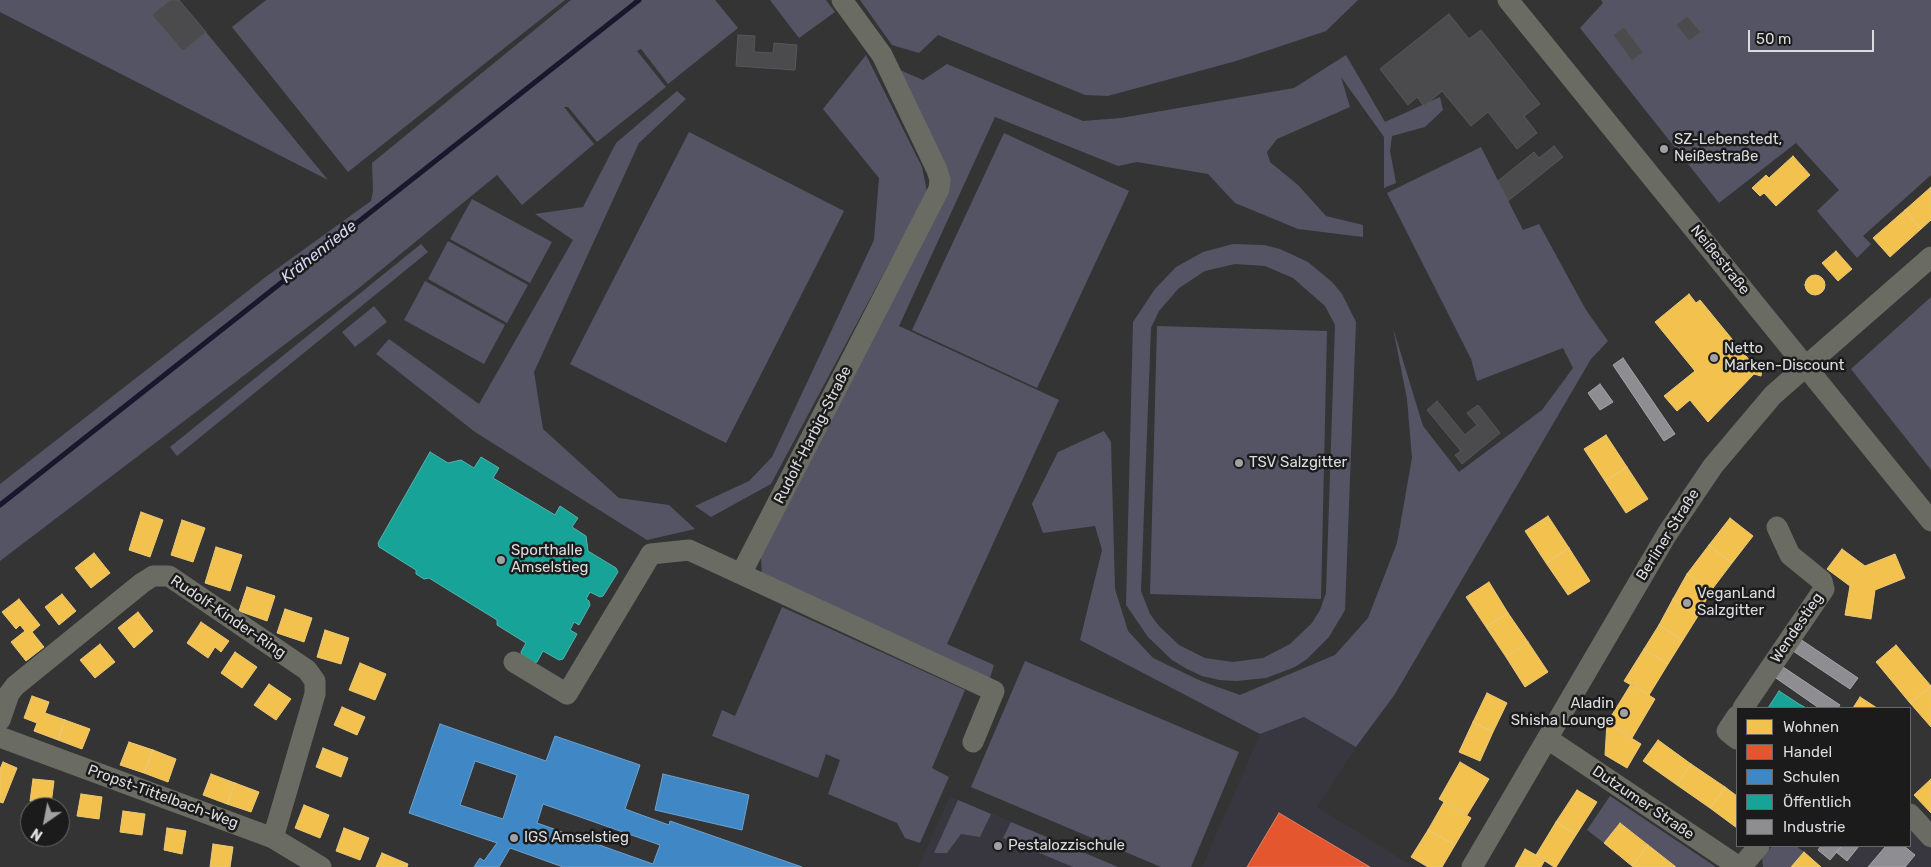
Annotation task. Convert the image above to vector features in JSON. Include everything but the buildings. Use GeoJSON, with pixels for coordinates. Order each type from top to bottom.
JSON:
{"type":"FeatureCollection","features":[{"type":"Feature","properties":{"kind":"street","name":"Rudolf-Harbig-Straße"},"geometry":{"type":"LineString","coordinates":[[741,574],[939,189],[940,180],[937,170],[882,55],[842,0]]}},
{"type":"Feature","properties":{"kind":"street","name":"Neißestraße"},"geometry":{"type":"LineString","coordinates":[[1508,0],[1931,521]]}},
{"type":"Feature","properties":{"kind":"street","name":"Berliner Straße"},"geometry":{"type":"LineString","coordinates":[[1472,867],[1667,534],[1713,466],[1773,395],[1931,257]]}},
{"type":"Feature","properties":{"kind":"street","name":"Wendestieg"},"geometry":{"type":"LineString","coordinates":[[1744,707],[1824,589],[1822,581],[1790,555],[1776,527]]}},
{"type":"Feature","properties":{"kind":"street"},"geometry":{"type":"LineString","coordinates":[[514,662],[567,694],[651,554],[689,550],[994,691],[973,742]]}},
{"type":"Feature","properties":{"kind":"street","name":"Rudolf-Kinder-Ring"},"geometry":{"type":"LineString","coordinates":[[0,720],[9,694],[15,686],[142,583],[153,576],[169,576],[307,670],[315,681],[315,694],[273,838]]}},
{"type":"Feature","properties":{"kind":"street"},"geometry":{"type":"LineString","coordinates":[[1736,718],[1727,731],[1736,737]]}},
{"type":"Feature","properties":{"kind":"street","name":"Propst-Tittelbach-Weg"},"geometry":{"type":"LineString","coordinates":[[0,737],[273,838],[321,867]]}},
{"type":"Feature","properties":{"kind":"street","name":"Dutzumer Straße"},"geometry":{"type":"LineString","coordinates":[[1548,739],[1740,867]]}},
{"type":"Feature","properties":{"kind":"street"},"geometry":{"type":"LineString","coordinates":[[1911,815],[1931,837]]}},
{"type":"Feature","properties":{"kind":"street"},"geometry":{"type":"LineString","coordinates":[[1740,867],[1758,847]]}},
{"type":"Feature","properties":{"kind":"shaded area"},"geometry":{"type":"Polygon","coordinates":[[[0,0],[170,0],[152,15],[183,51],[206,32],[328,180],[0,12],[0,0]]]}},
{"type":"Feature","properties":{"kind":"shaded area"},"geometry":{"type":"Polygon","coordinates":[[[266,0],[565,0],[348,172],[232,27],[266,0]]]}},
{"type":"Feature","properties":{"kind":"shaded area"},"geometry":{"type":"Polygon","coordinates":[[[571,0],[715,0],[738,28],[668,84],[641,49],[637,51],[666,87],[597,142],[568,107],[564,107],[594,144],[522,205],[497,175],[359,288],[0,561],[0,484],[267,276],[371,201],[373,191],[372,163],[571,0]]]}},
{"type":"Feature","properties":{"kind":"shaded area"},"geometry":{"type":"Polygon","coordinates":[[[770,0],[826,0],[835,12],[799,38],[770,0]]]}},
{"type":"Feature","properties":{"kind":"shaded area"},"geometry":{"type":"Polygon","coordinates":[[[860,0],[1358,0],[1326,31],[1236,61],[1108,96],[1085,95],[938,35],[919,53],[892,45],[860,0]]]}},
{"type":"Feature","properties":{"kind":"shaded area"},"geometry":{"type":"Polygon","coordinates":[[[1601,0],[1931,0],[1931,175],[1863,236],[1871,244],[1857,258],[1817,211],[1839,190],[1796,143],[1719,203],[1580,28],[1603,3],[1601,0]]]}},
{"type":"Feature","properties":{"kind":"shaded area"},"geometry":{"type":"Polygon","coordinates":[[[866,55],[922,167],[927,192],[771,484],[711,517],[695,506],[749,481],[772,457],[874,240],[879,178],[823,109],[866,55]]]}},
{"type":"Feature","properties":{"kind":"shaded area"},"geometry":{"type":"Polygon","coordinates":[[[1346,55],[1385,122],[1440,97],[1443,110],[1425,127],[1392,136],[1390,151],[1396,183],[1384,188],[1384,137],[1341,77],[1350,107],[1277,139],[1267,152],[1270,162],[1298,185],[1326,216],[1363,225],[1363,237],[1298,229],[1235,203],[1208,174],[1137,162],[1118,166],[995,117],[899,326],[1059,400],[947,644],[994,665],[989,681],[762,577],[761,557],[947,191],[900,70],[923,80],[947,64],[1083,121],[1121,118],[1294,88],[1346,55]]]}},
{"type":"Feature","properties":{"kind":"shaded area"},"geometry":{"type":"Polygon","coordinates":[[[677,91],[686,99],[639,143],[534,372],[543,429],[619,498],[669,505],[695,529],[647,540],[475,432],[376,354],[389,339],[479,404],[573,240],[535,214],[583,207],[616,143],[677,91]]]}},
{"type":"Feature","properties":{"kind":"shaded area"},"geometry":{"type":"Polygon","coordinates":[[[689,132],[844,211],[726,443],[570,364],[689,132]]]}},
{"type":"Feature","properties":{"kind":"shaded area"},"geometry":{"type":"Polygon","coordinates":[[[1004,133],[1129,191],[1037,388],[912,330],[1004,133]]]}},
{"type":"Feature","properties":{"kind":"shaded area"},"geometry":{"type":"Polygon","coordinates":[[[1481,147],[1523,230],[1539,224],[1586,310],[1608,341],[1591,359],[1395,694],[1356,747],[1304,717],[1260,734],[1080,640],[1102,550],[1095,526],[1043,533],[1032,504],[1058,452],[1104,431],[1111,442],[1115,589],[1128,631],[1153,658],[1201,681],[1240,695],[1335,655],[1368,618],[1397,543],[1412,458],[1407,399],[1393,328],[1423,426],[1459,472],[1542,410],[1573,368],[1563,348],[1477,381],[1471,359],[1387,193],[1481,147]]]}},
{"type":"Feature","properties":{"kind":"shaded area"},"geometry":{"type":"Polygon","coordinates":[[[472,199],[552,242],[530,283],[450,239],[472,199]]]}},
{"type":"Feature","properties":{"kind":"shaded area"},"geometry":{"type":"Polygon","coordinates":[[[448,241],[528,285],[507,323],[428,279],[448,241]]]}},
{"type":"Feature","properties":{"kind":"shaded area"},"geometry":{"type":"Polygon","coordinates":[[[421,244],[428,252],[177,456],[170,447],[421,244]]]}},
{"type":"Feature","properties":{"kind":"shaded area"},"geometry":{"type":"Polygon","coordinates":[[[1233,244],[1264,245],[1280,249],[1308,262],[1332,282],[1342,294],[1356,322],[1345,610],[1329,637],[1307,659],[1295,667],[1266,678],[1236,681],[1219,680],[1202,676],[1187,669],[1172,660],[1148,637],[1126,605],[1133,322],[1155,289],[1176,267],[1203,252],[1233,244]],[[1235,264],[1205,271],[1179,288],[1159,311],[1151,328],[1141,591],[1150,614],[1159,626],[1179,645],[1205,658],[1233,662],[1263,658],[1290,644],[1312,623],[1320,610],[1326,593],[1335,325],[1325,306],[1293,278],[1265,266],[1235,264]]]}},
{"type":"Feature","properties":{"kind":"shaded area"},"geometry":{"type":"Polygon","coordinates":[[[425,281],[505,325],[484,364],[404,320],[425,281]]]}},
{"type":"Feature","properties":{"kind":"shaded area"},"geometry":{"type":"Polygon","coordinates":[[[1931,297],[1931,470],[1851,369],[1931,297]]]}},
{"type":"Feature","properties":{"kind":"shaded area"},"geometry":{"type":"Polygon","coordinates":[[[374,306],[387,322],[355,347],[342,332],[374,306]]]}},
{"type":"Feature","properties":{"kind":"shaded area","name":"TSV Salzgitter"},"geometry":{"type":"Polygon","coordinates":[[[1157,326],[1327,331],[1321,599],[1150,594],[1157,326]]]}},
{"type":"Feature","properties":{"kind":"shaded area"},"geometry":{"type":"Polygon","coordinates":[[[782,607],[965,690],[932,768],[949,777],[920,843],[905,838],[897,823],[828,794],[840,760],[826,754],[818,778],[712,736],[722,710],[735,716],[782,607]]]}},
{"type":"Feature","properties":{"kind":"shaded area"},"geometry":{"type":"Polygon","coordinates":[[[1025,661],[1239,752],[1191,867],[1161,867],[971,787],[1025,661]]]}},
{"type":"Feature","properties":{"kind":"shaded area"},"geometry":{"type":"Polygon","coordinates":[[[1304,717],[1356,747],[1317,807],[1414,867],[1202,867],[1260,734],[1304,717]]]}},
{"type":"Feature","properties":{"kind":"shaded area","name":"Pestalozzischule"},"geometry":{"type":"Polygon","coordinates":[[[950,796],[1118,867],[918,867],[950,796]]]}},
{"type":"Feature","properties":{"kind":"shaded area"},"geometry":{"type":"Polygon","coordinates":[[[1610,796],[1716,867],[1676,867],[1620,823],[1604,843],[1587,830],[1610,796]]]}},
{"type":"Feature","properties":{"kind":"shaded area"},"geometry":{"type":"Polygon","coordinates":[[[958,800],[991,814],[980,837],[961,834],[947,853],[934,853],[958,800]]]}},
{"type":"Feature","properties":{"kind":"shaded area"},"geometry":{"type":"Polygon","coordinates":[[[1911,815],[1931,837],[1931,867],[1853,867],[1837,852],[1830,860],[1814,847],[1911,847],[1911,815]]]}},
{"type":"Feature","properties":{"kind":"shaded area"},"geometry":{"type":"Polygon","coordinates":[[[1011,822],[1118,867],[1073,867],[1003,838],[1011,822]]]}},
{"type":"Feature","properties":{"kind":"shaded area"},"geometry":{"type":"Polygon","coordinates":[[[1771,847],[1797,847],[1804,852],[1791,867],[1763,867],[1762,858],[1771,847]]]}},
{"type":"Feature","properties":{"kind":"waterway","name":"Krähenriede"},"geometry":{"type":"LineString","coordinates":[[0,505],[639,0]]}},
{"type":"Feature","properties":{"kind":"place","name":"SZ-Lebenstedt, Neißestraße"},"geometry":{"type":"Point","coordinates":[1664,149]}},
{"type":"Feature","properties":{"kind":"place","name":"Netto Marken-Discount"},"geometry":{"type":"Point","coordinates":[1714,358]}},
{"type":"Feature","properties":{"kind":"place","name":"TSV Salzgitter"},"geometry":{"type":"Point","coordinates":[1239,463]}},
{"type":"Feature","properties":{"kind":"place","name":"Sporthalle Amselstieg"},"geometry":{"type":"Point","coordinates":[501,560]}},
{"type":"Feature","properties":{"kind":"place","name":"VeganLand Salzgitter"},"geometry":{"type":"Point","coordinates":[1687,603]}},
{"type":"Feature","properties":{"kind":"place","name":"Aladin Shisha Lounge"},"geometry":{"type":"Point","coordinates":[1624,713]}},
{"type":"Feature","properties":{"kind":"place","name":"IGS Amselstieg"},"geometry":{"type":"Point","coordinates":[514,838]}},
{"type":"Feature","properties":{"kind":"place","name":"Pestalozzischule"},"geometry":{"type":"Point","coordinates":[998,846]}}]}
